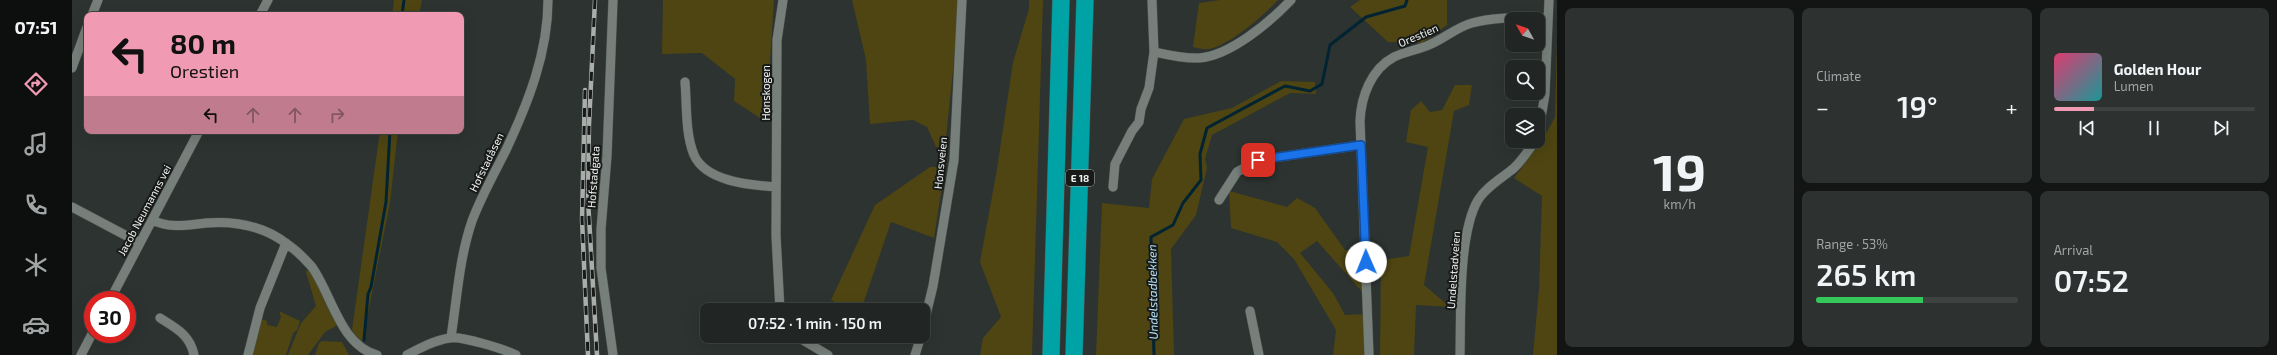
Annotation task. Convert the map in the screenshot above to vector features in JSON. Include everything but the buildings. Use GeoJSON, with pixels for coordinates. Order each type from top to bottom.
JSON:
{"type":"FeatureCollection","features":[{"type":"Feature","properties":{"kind":"highway","name":"E 18"},"geometry":{"type":"LineString","coordinates":[[1051,355],[1061,0]]}},
{"type":"Feature","properties":{"kind":"highway","name":"E 18"},"geometry":{"type":"LineString","coordinates":[[1074,355],[1085,0]]}},
{"type":"Feature","properties":{"kind":"street"},"geometry":{"type":"LineString","coordinates":[[93,12],[98,0]]}},
{"type":"Feature","properties":{"kind":"street"},"geometry":{"type":"LineString","coordinates":[[262,12],[268,0]]}},
{"type":"Feature","properties":{"kind":"street","name":"Hofstadåsen"},"geometry":{"type":"LineString","coordinates":[[451,338],[466,242],[482,197],[509,144],[533,88],[540,64],[548,0]]}},
{"type":"Feature","properties":{"kind":"street","name":"Hofstadgata"},"geometry":{"type":"LineString","coordinates":[[613,0],[607,156],[601,229],[601,268],[613,355]]}},
{"type":"Feature","properties":{"kind":"street","name":"Hønskogen"},"geometry":{"type":"LineString","coordinates":[[780,303],[776,236],[777,40],[783,0]]}},
{"type":"Feature","properties":{"kind":"street","name":"Hønsveien"},"geometry":{"type":"LineString","coordinates":[[929,303],[954,160],[962,0]]}},
{"type":"Feature","properties":{"kind":"street"},"geometry":{"type":"LineString","coordinates":[[1113,187],[1115,164],[1132,131],[1139,122],[1141,109],[1149,88],[1154,52],[1152,0]]}},
{"type":"Feature","properties":{"kind":"street"},"geometry":{"type":"LineString","coordinates":[[1154,52],[1199,58],[1215,56],[1256,31],[1291,0]]}},
{"type":"Feature","properties":{"kind":"street"},"geometry":{"type":"LineString","coordinates":[[1542,108],[1549,0]]}},
{"type":"Feature","properties":{"kind":"street","name":"Orestien"},"geometry":{"type":"LineString","coordinates":[[1369,355],[1361,145],[1361,107],[1364,95],[1379,69],[1394,57],[1432,44],[1471,23],[1492,20],[1547,18]]}},
{"type":"Feature","properties":{"kind":"street"},"geometry":{"type":"LineString","coordinates":[[72,68],[84,35]]}},
{"type":"Feature","properties":{"kind":"street"},"geometry":{"type":"LineString","coordinates":[[685,82],[690,142],[695,156],[707,169],[722,178],[746,185],[776,187]]}},
{"type":"Feature","properties":{"kind":"street","name":"Jacob Neumanns vei"},"geometry":{"type":"LineString","coordinates":[[115,291],[197,134]]}},
{"type":"Feature","properties":{"kind":"street"},"geometry":{"type":"LineString","coordinates":[[1219,200],[1237,172],[1258,160],[1361,145]]}},
{"type":"Feature","properties":{"kind":"street","name":"Undelstadveien"},"geometry":{"type":"LineString","coordinates":[[1460,355],[1465,253],[1470,217],[1478,200],[1487,190],[1515,166],[1529,148]]}},
{"type":"Feature","properties":{"kind":"street"},"geometry":{"type":"LineString","coordinates":[[72,207],[140,243]]}},
{"type":"Feature","properties":{"kind":"street"},"geometry":{"type":"LineString","coordinates":[[152,220],[172,226],[233,223],[260,230],[286,243],[311,267],[340,322],[360,348],[377,355]]}},
{"type":"Feature","properties":{"kind":"street"},"geometry":{"type":"LineString","coordinates":[[249,353],[265,293],[286,243]]}},
{"type":"Feature","properties":{"kind":"street"},"geometry":{"type":"LineString","coordinates":[[1250,311],[1259,355]]}},
{"type":"Feature","properties":{"kind":"street"},"geometry":{"type":"LineString","coordinates":[[160,318],[185,334],[190,342],[194,355]]}},
{"type":"Feature","properties":{"kind":"street"},"geometry":{"type":"LineString","coordinates":[[407,355],[424,346],[451,338],[484,344],[516,355]]}},
{"type":"Feature","properties":{"kind":"street"},"geometry":{"type":"LineString","coordinates":[[81,355],[87,343]]}},
{"type":"Feature","properties":{"kind":"street"},"geometry":{"type":"LineString","coordinates":[[808,343],[828,355]]}},
{"type":"Feature","properties":{"kind":"street"},"geometry":{"type":"LineString","coordinates":[[915,355],[919,343]]}},
{"type":"Feature","properties":{"kind":"shaded area"},"geometry":{"type":"Polygon","coordinates":[[[394,0],[422,0],[420,12],[392,12],[394,0]]]}},
{"type":"Feature","properties":{"kind":"shaded area"},"geometry":{"type":"Polygon","coordinates":[[[663,0],[774,0],[766,122],[734,101],[735,79],[702,53],[662,54],[663,0]]]}},
{"type":"Feature","properties":{"kind":"shaded area"},"geometry":{"type":"Polygon","coordinates":[[[852,0],[957,0],[958,22],[945,148],[936,147],[927,127],[913,120],[870,124],[866,60],[852,0]]]}},
{"type":"Feature","properties":{"kind":"shaded area"},"geometry":{"type":"Polygon","coordinates":[[[1029,0],[1043,0],[1032,355],[980,355],[983,338],[1001,317],[980,262],[997,169],[1013,62],[1029,9],[1029,0]]]}},
{"type":"Feature","properties":{"kind":"shaded area"},"geometry":{"type":"Polygon","coordinates":[[[1220,0],[1278,0],[1264,14],[1237,36],[1209,49],[1193,47],[1199,3],[1220,0]]]}},
{"type":"Feature","properties":{"kind":"shaded area"},"geometry":{"type":"Polygon","coordinates":[[[1360,0],[1447,0],[1447,25],[1422,43],[1388,42],[1350,7],[1360,0]]]}},
{"type":"Feature","properties":{"kind":"shaded area"},"geometry":{"type":"Polygon","coordinates":[[[1557,41],[1557,355],[1533,355],[1539,289],[1542,196],[1514,178],[1536,148],[1545,148],[1545,135],[1555,117],[1557,41]]]}},
{"type":"Feature","properties":{"kind":"shaded area"},"geometry":{"type":"Polygon","coordinates":[[[1281,81],[1315,82],[1316,94],[1290,93],[1212,135],[1205,159],[1207,168],[1196,215],[1171,249],[1174,355],[1096,355],[1102,203],[1149,208],[1152,179],[1184,119],[1232,108],[1281,81]]]}},
{"type":"Feature","properties":{"kind":"shaded area"},"geometry":{"type":"Polygon","coordinates":[[[1455,85],[1472,85],[1469,105],[1454,111],[1424,285],[1450,307],[1416,305],[1414,355],[1380,355],[1381,260],[1409,256],[1428,147],[1406,142],[1411,110],[1421,101],[1430,112],[1442,110],[1455,85]]]}},
{"type":"Feature","properties":{"kind":"shaded area"},"geometry":{"type":"Polygon","coordinates":[[[380,134],[398,134],[390,203],[362,343],[352,330],[380,134]]]}},
{"type":"Feature","properties":{"kind":"shaded area"},"geometry":{"type":"Polygon","coordinates":[[[930,167],[945,167],[934,238],[891,222],[863,303],[838,303],[831,300],[875,205],[930,167]]]}},
{"type":"Feature","properties":{"kind":"shaded area"},"geometry":{"type":"Polygon","coordinates":[[[1229,191],[1287,207],[1297,198],[1315,208],[1345,250],[1363,251],[1365,295],[1317,241],[1300,253],[1333,293],[1345,315],[1365,314],[1366,355],[1333,355],[1336,330],[1294,259],[1277,242],[1231,228],[1229,191]]]}},
{"type":"Feature","properties":{"kind":"shaded area"},"geometry":{"type":"Polygon","coordinates":[[[309,268],[338,325],[325,332],[308,355],[288,355],[301,323],[316,306],[306,272],[309,268]]]}},
{"type":"Feature","properties":{"kind":"shaded area"},"geometry":{"type":"Polygon","coordinates":[[[279,311],[300,321],[297,330],[293,333],[286,355],[251,355],[261,319],[267,321],[267,325],[277,327],[281,317],[279,311]]]}},
{"type":"Feature","properties":{"kind":"shaded area"},"geometry":{"type":"Polygon","coordinates":[[[322,341],[342,342],[349,355],[315,355],[319,343],[322,341]]]}},
{"type":"Feature","properties":{"kind":"waterway"},"geometry":{"type":"LineString","coordinates":[[402,12],[404,0]]}},
{"type":"Feature","properties":{"kind":"waterway","name":"Undelstadbekken"},"geometry":{"type":"LineString","coordinates":[[1154,355],[1151,237],[1173,225],[1183,203],[1201,180],[1200,154],[1207,128],[1285,86],[1310,91],[1322,84],[1330,45],[1366,17],[1405,6],[1407,0]]}},
{"type":"Feature","properties":{"kind":"waterway"},"geometry":{"type":"LineString","coordinates":[[364,340],[368,294],[371,287],[386,202],[390,134]]}},
{"type":"Feature","properties":{"kind":"railway"},"geometry":{"type":"LineString","coordinates":[[595,0],[589,125],[588,200],[597,355]]}},
{"type":"Feature","properties":{"kind":"railway"},"geometry":{"type":"LineString","coordinates":[[585,90],[582,219],[588,355]]}},
{"type":"Feature","properties":{"kind":"route"},"geometry":{"type":"LineString","coordinates":[[1258,160],[1361,145],[1366,262]]}}]}
